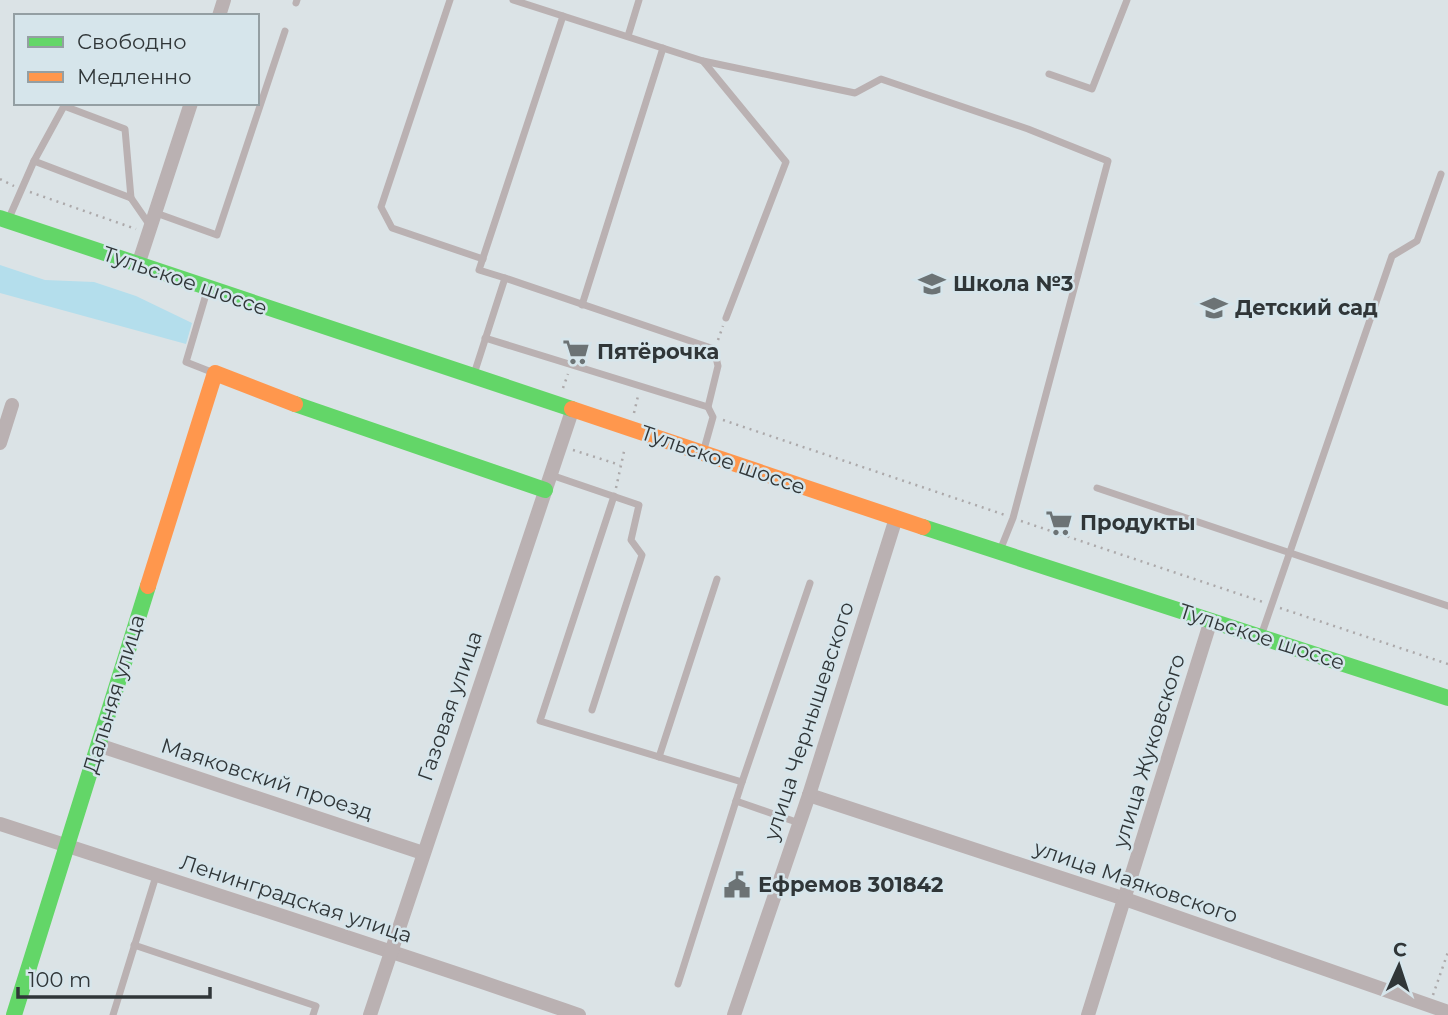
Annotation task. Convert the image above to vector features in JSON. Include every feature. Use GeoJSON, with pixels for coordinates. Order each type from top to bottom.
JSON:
{"type":"FeatureCollection","features":[{"type":"Feature","properties":{"kind":"main road","name":"Тульское шоссе"},"geometry":{"type":"LineString","coordinates":[[4,219],[572,411],[1448,698]]}},
{"type":"Feature","properties":{"kind":"main road"},"geometry":{"type":"LineString","coordinates":[[215,373],[305,408],[548,482]]}},
{"type":"Feature","properties":{"kind":"main road","name":"Дальняя улица"},"geometry":{"type":"LineString","coordinates":[[14,1015],[215,373]]}},
{"type":"Feature","properties":{"kind":"street"},"geometry":{"type":"LineString","coordinates":[[138,265],[190,105]]}},
{"type":"Feature","properties":{"kind":"street"},"geometry":{"type":"LineString","coordinates":[[0,443],[12,405]]}},
{"type":"Feature","properties":{"kind":"street","name":"Газовая улица"},"geometry":{"type":"LineString","coordinates":[[370,1015],[572,411]]}},
{"type":"Feature","properties":{"kind":"street","name":"улица Чернышевского"},"geometry":{"type":"LineString","coordinates":[[734,1015],[809,795],[896,518]]}},
{"type":"Feature","properties":{"kind":"street","name":"улица Жуковского"},"geometry":{"type":"LineString","coordinates":[[1088,1015],[1211,620]]}},
{"type":"Feature","properties":{"kind":"street","name":"Маяковский проезд"},"geometry":{"type":"LineString","coordinates":[[98,745],[423,853]]}},
{"type":"Feature","properties":{"kind":"street","name":"улица Маяковского"},"geometry":{"type":"LineString","coordinates":[[809,795],[1125,899],[1430,1005],[1448,1014]]}},
{"type":"Feature","properties":{"kind":"street","name":"Ленинградская улица"},"geometry":{"type":"LineString","coordinates":[[0,824],[391,950],[579,1015]]}},
{"type":"Feature","properties":{"kind":"lane"},"geometry":{"type":"LineString","coordinates":[[450,0],[381,207],[392,228],[483,258]]}},
{"type":"Feature","properties":{"kind":"lane"},"geometry":{"type":"LineString","coordinates":[[513,0],[703,61],[855,93],[881,79],[1108,161],[1013,518],[1000,551]]}},
{"type":"Feature","properties":{"kind":"lane"},"geometry":{"type":"LineString","coordinates":[[628,36],[639,0]]}},
{"type":"Feature","properties":{"kind":"lane"},"geometry":{"type":"LineString","coordinates":[[1049,74],[1092,89],[1128,0]]}},
{"type":"Feature","properties":{"kind":"lane"},"geometry":{"type":"LineString","coordinates":[[563,16],[479,270],[715,349],[718,366],[708,407],[713,417],[702,454]]}},
{"type":"Feature","properties":{"kind":"lane"},"geometry":{"type":"LineString","coordinates":[[156,213],[217,235],[285,31]]}},
{"type":"Feature","properties":{"kind":"lane"},"geometry":{"type":"LineString","coordinates":[[582,305],[663,48]]}},
{"type":"Feature","properties":{"kind":"lane"},"geometry":{"type":"LineString","coordinates":[[703,61],[786,162],[726,318]]}},
{"type":"Feature","properties":{"kind":"lane"},"geometry":{"type":"LineString","coordinates":[[4,219],[64,106],[125,129],[131,198],[150,231]]}},
{"type":"Feature","properties":{"kind":"lane"},"geometry":{"type":"LineString","coordinates":[[34,161],[131,198]]}},
{"type":"Feature","properties":{"kind":"lane"},"geometry":{"type":"LineString","coordinates":[[1260,637],[1392,256],[1417,241],[1441,174]]}},
{"type":"Feature","properties":{"kind":"lane"},"geometry":{"type":"LineString","coordinates":[[473,377],[505,278]]}},
{"type":"Feature","properties":{"kind":"lane"},"geometry":{"type":"LineString","coordinates":[[208,289],[186,362],[215,373]]}},
{"type":"Feature","properties":{"kind":"lane"},"geometry":{"type":"LineString","coordinates":[[485,338],[708,407]]}},
{"type":"Feature","properties":{"kind":"lane"},"geometry":{"type":"LineString","coordinates":[[548,482],[614,496],[639,505],[631,540],[642,555],[592,710]]}},
{"type":"Feature","properties":{"kind":"lane"},"geometry":{"type":"LineString","coordinates":[[1097,488],[1448,606]]}},
{"type":"Feature","properties":{"kind":"lane"},"geometry":{"type":"LineString","coordinates":[[614,496],[540,721],[742,782]]}},
{"type":"Feature","properties":{"kind":"lane"},"geometry":{"type":"LineString","coordinates":[[659,757],[717,579]]}},
{"type":"Feature","properties":{"kind":"lane"},"geometry":{"type":"LineString","coordinates":[[678,984],[742,782],[810,583]]}},
{"type":"Feature","properties":{"kind":"lane"},"geometry":{"type":"LineString","coordinates":[[736,801],[799,823]]}},
{"type":"Feature","properties":{"kind":"lane"},"geometry":{"type":"LineString","coordinates":[[113,1015],[156,876]]}},
{"type":"Feature","properties":{"kind":"lane"},"geometry":{"type":"LineString","coordinates":[[134,945],[316,1006],[313,1015]]}},
{"type":"Feature","properties":{"kind":"path"},"geometry":{"type":"LineString","coordinates":[[0,179],[22,189],[150,231]]}},
{"type":"Feature","properties":{"kind":"path"},"geometry":{"type":"LineString","coordinates":[[715,349],[726,318]]}},
{"type":"Feature","properties":{"kind":"path"},"geometry":{"type":"LineString","coordinates":[[713,417],[1448,664]]}},
{"type":"Feature","properties":{"kind":"path"},"geometry":{"type":"LineString","coordinates":[[561,446],[620,465]]}},
{"type":"Feature","properties":{"kind":"path"},"geometry":{"type":"LineString","coordinates":[[1430,1005],[1448,952]]}},
{"type":"Feature","properties":{"kind":"shaded area"},"geometry":{"type":"Polygon","coordinates":[[[0,265],[45,280],[94,282],[136,296],[192,323],[186,344],[0,293],[0,265]]]}},
{"type":"Feature","properties":{"kind":"traffic: fast"},"geometry":{"type":"LineString","coordinates":[[0,218],[572,409]]}},
{"type":"Feature","properties":{"kind":"traffic: fast"},"geometry":{"type":"LineString","coordinates":[[295,404],[545,490]]}},
{"type":"Feature","properties":{"kind":"traffic: fast"},"geometry":{"type":"LineString","coordinates":[[923,527],[1448,698]]}},
{"type":"Feature","properties":{"kind":"traffic: fast"},"geometry":{"type":"LineString","coordinates":[[14,1015],[148,586]]}},
{"type":"Feature","properties":{"kind":"traffic: slow"},"geometry":{"type":"LineString","coordinates":[[148,586],[215,373],[295,404]]}},
{"type":"Feature","properties":{"kind":"traffic: slow"},"geometry":{"type":"LineString","coordinates":[[572,409],[923,527]]}},
{"type":"Feature","properties":{"kind":"place","name":"Школа №3"},"geometry":{"type":"Point","coordinates":[932,284]}},
{"type":"Feature","properties":{"kind":"place","name":"Детский сад"},"geometry":{"type":"Point","coordinates":[1214,308]}},
{"type":"Feature","properties":{"kind":"place","name":"Пятёрочка"},"geometry":{"type":"Point","coordinates":[576,352]}},
{"type":"Feature","properties":{"kind":"place","name":"Продукты"},"geometry":{"type":"Point","coordinates":[1059,523]}},
{"type":"Feature","properties":{"kind":"place","name":"Ефремов 301842"},"geometry":{"type":"Point","coordinates":[737,885]}}]}
